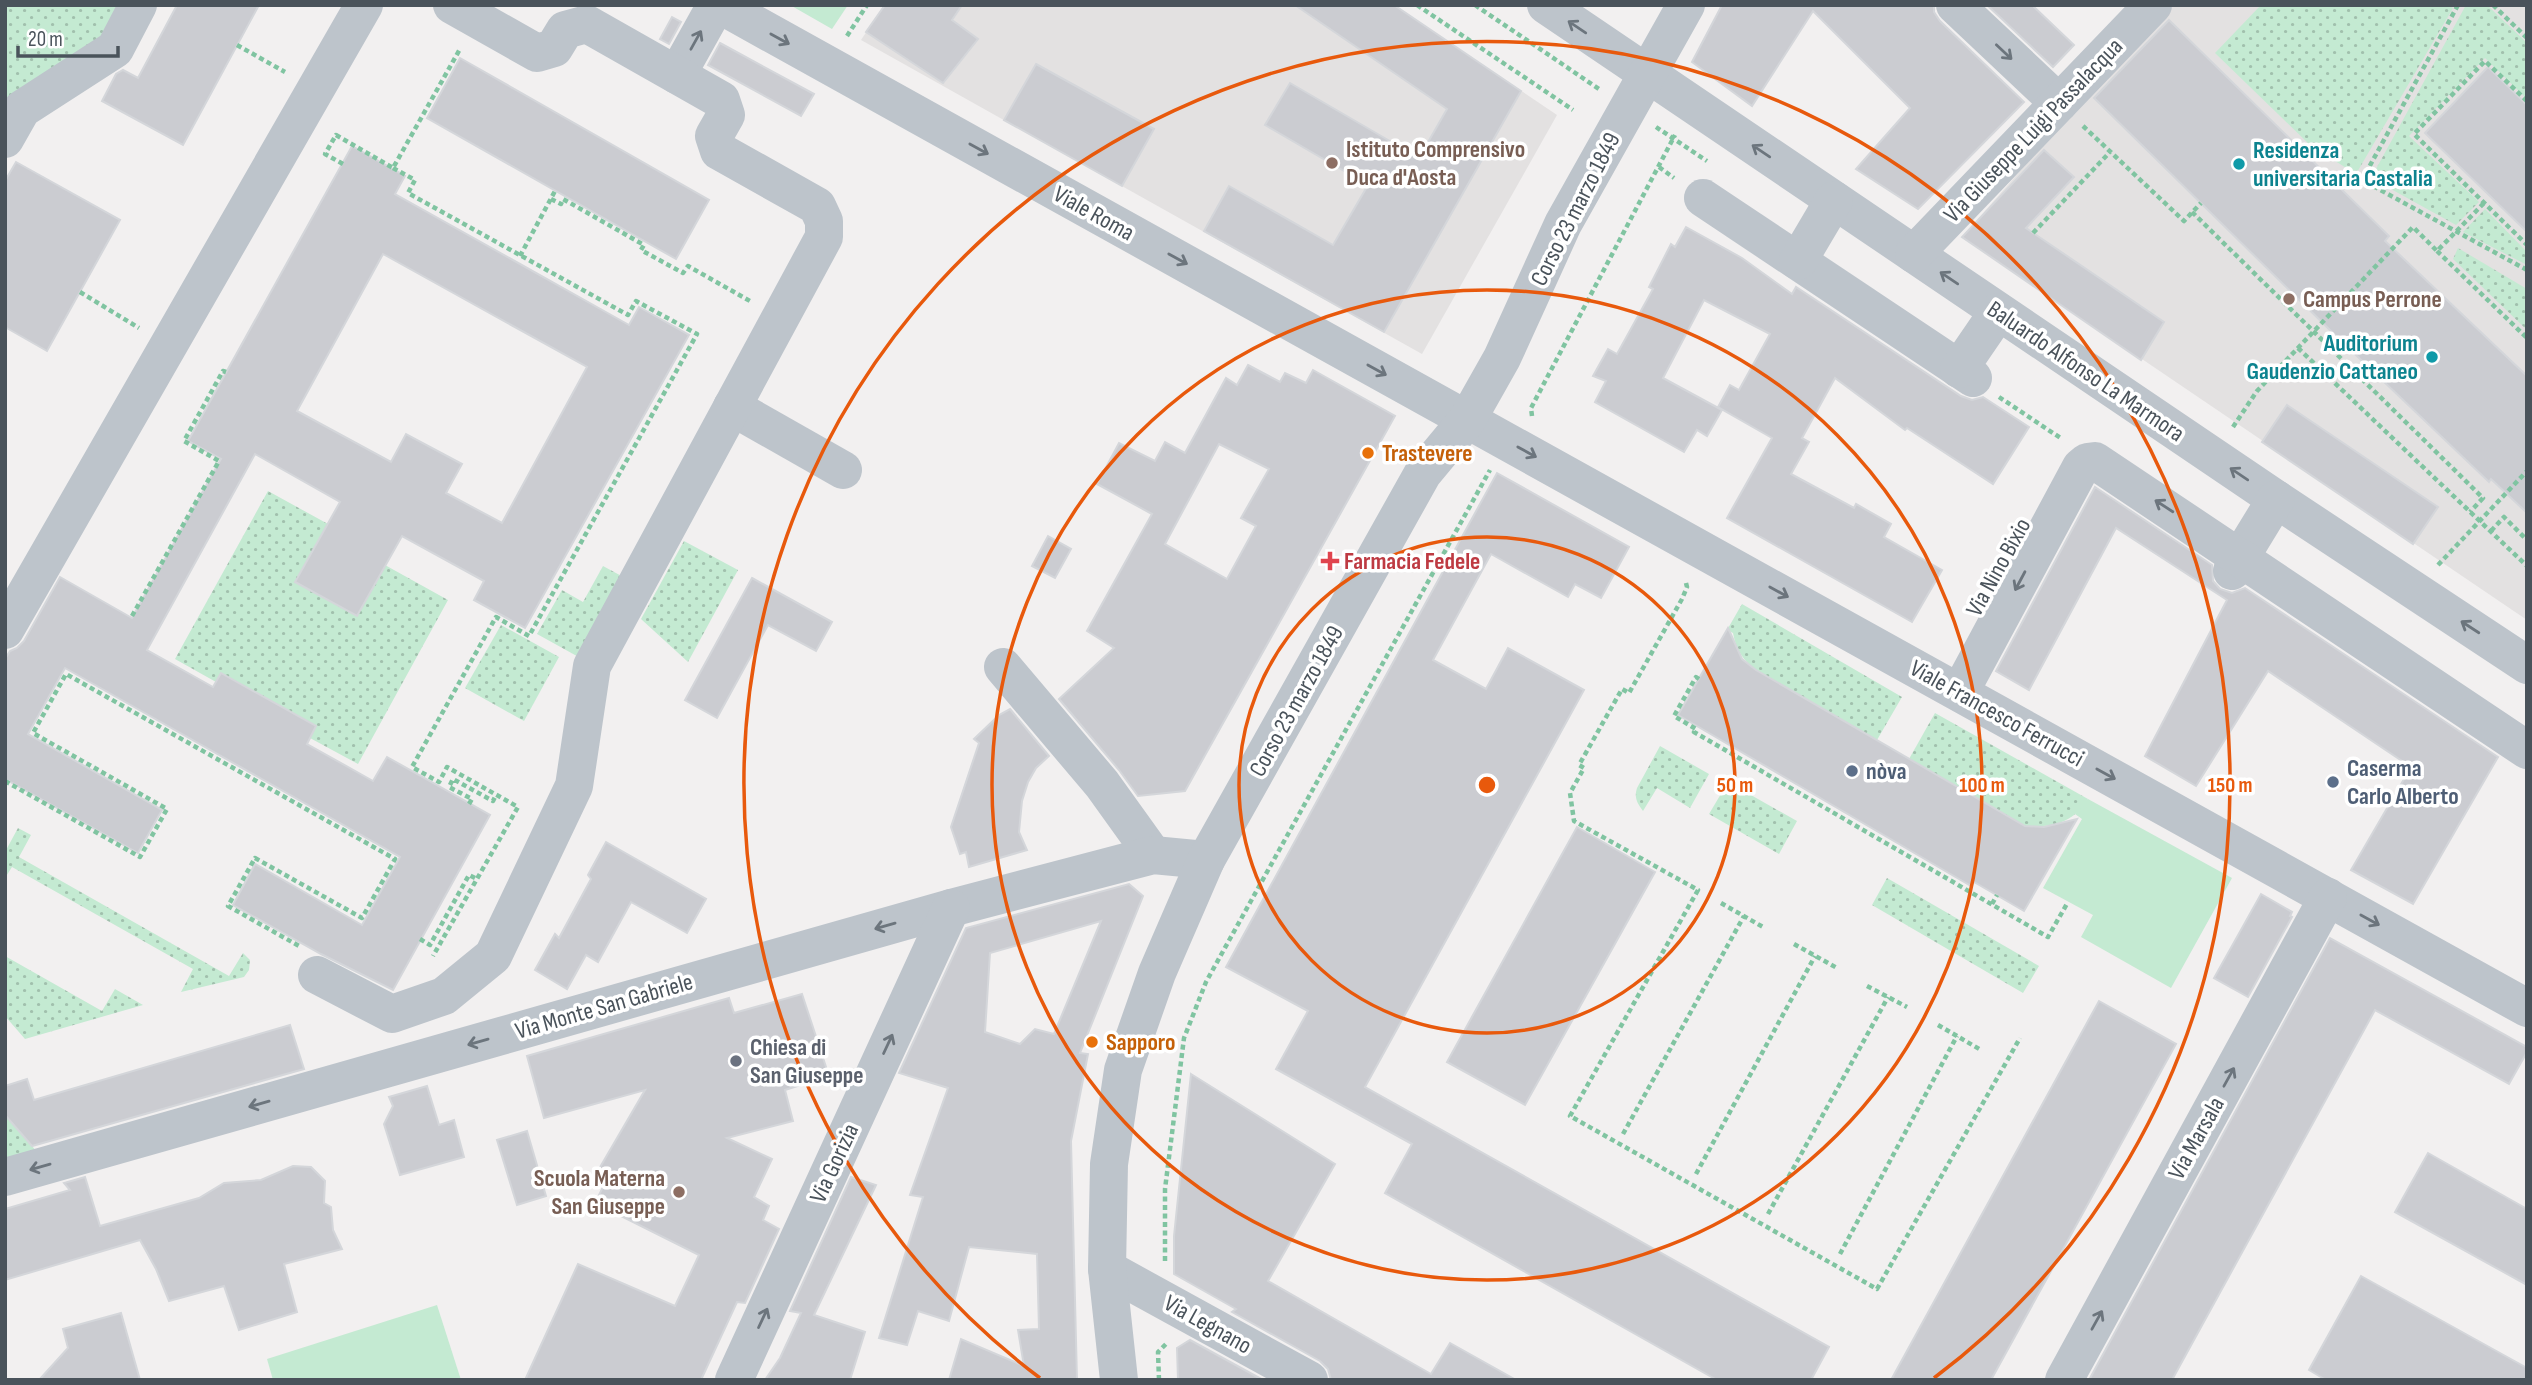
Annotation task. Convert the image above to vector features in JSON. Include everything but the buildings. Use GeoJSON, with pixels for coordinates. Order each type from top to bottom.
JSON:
{"type":"FeatureCollection","features":[{"type":"Feature","properties":{"kind":"street"},"geometry":{"type":"LineString","coordinates":[[5,139],[22,109],[115,49],[138,5]]}},
{"type":"Feature","properties":{"kind":"street"},"geometry":{"type":"LineString","coordinates":[[5,630],[364,5]]}},
{"type":"Feature","properties":{"kind":"street"},"geometry":{"type":"LineString","coordinates":[[317,975],[392,1014],[444,996],[493,957],[574,786],[592,666],[824,237],[824,221],[817,206],[719,150],[714,136],[726,115],[721,100],[587,24],[565,30],[554,48],[537,52],[453,5]]}},
{"type":"Feature","properties":{"kind":"street"},"geometry":{"type":"LineString","coordinates":[[677,75],[718,5]]}},
{"type":"Feature","properties":{"kind":"street","name":"Viale Roma"},"geometry":{"type":"LineString","coordinates":[[718,5],[1467,420]]}},
{"type":"Feature","properties":{"kind":"street","name":"Baluardo Alfonso La Marmora"},"geometry":{"type":"LineString","coordinates":[[1546,5],[1998,312],[2527,665]]}},
{"type":"Feature","properties":{"kind":"street","name":"Corso 23 marzo 1849"},"geometry":{"type":"LineString","coordinates":[[1119,1380],[1107,1269],[1109,1164],[1123,1070],[1157,973],[1206,860],[1423,473],[1467,420],[1503,358],[1563,225],[1686,5]]}},
{"type":"Feature","properties":{"kind":"street"},"geometry":{"type":"LineString","coordinates":[[1955,5],[2059,103]]}},
{"type":"Feature","properties":{"kind":"street","name":"Via Giuseppe Luigi Passalacqua"},"geometry":{"type":"LineString","coordinates":[[1913,254],[2153,5]]}},
{"type":"Feature","properties":{"kind":"street"},"geometry":{"type":"LineString","coordinates":[[1703,198],[1966,374],[1998,312]]}},
{"type":"Feature","properties":{"kind":"street"},"geometry":{"type":"LineString","coordinates":[[1798,261],[1834,201]]}},
{"type":"Feature","properties":{"kind":"street"},"geometry":{"type":"LineString","coordinates":[[732,407],[843,470]]}},
{"type":"Feature","properties":{"kind":"street","name":"Viale Francesco Ferrucci"},"geometry":{"type":"LineString","coordinates":[[1467,420],[2526,1007]]}},
{"type":"Feature","properties":{"kind":"street"},"geometry":{"type":"LineString","coordinates":[[2077,458],[2527,750]]}},
{"type":"Feature","properties":{"kind":"street","name":"Via Nino Bixio"},"geometry":{"type":"LineString","coordinates":[[1947,686],[2077,458]]}},
{"type":"Feature","properties":{"kind":"street"},"geometry":{"type":"LineString","coordinates":[[2237,564],[2276,499]]}},
{"type":"Feature","properties":{"kind":"street"},"geometry":{"type":"LineString","coordinates":[[1003,667],[1102,784],[1153,855]]}},
{"type":"Feature","properties":{"kind":"street","name":"Via Monte San Gabriele"},"geometry":{"type":"LineString","coordinates":[[5,1177],[951,908],[1153,855],[1206,860]]}},
{"type":"Feature","properties":{"kind":"street","name":"Via Marsala"},"geometry":{"type":"LineString","coordinates":[[2064,1380],[2328,897]]}},
{"type":"Feature","properties":{"kind":"street","name":"Via Gorizia"},"geometry":{"type":"LineString","coordinates":[[734,1380],[951,908]]}},
{"type":"Feature","properties":{"kind":"street","name":"Via Legnano"},"geometry":{"type":"LineString","coordinates":[[1107,1269],[1309,1380]]}},
{"type":"Feature","properties":{"kind":"path"},"geometry":{"type":"LineString","coordinates":[[845,40],[867,5]]}},
{"type":"Feature","properties":{"kind":"path"},"geometry":{"type":"LineString","coordinates":[[1417,5],[1573,110]]}},
{"type":"Feature","properties":{"kind":"path"},"geometry":{"type":"LineString","coordinates":[[1475,5],[1590,83]]}},
{"type":"Feature","properties":{"kind":"path"},"geometry":{"type":"LineString","coordinates":[[2458,5],[2362,180],[2527,270]]}},
{"type":"Feature","properties":{"kind":"path"},"geometry":{"type":"LineString","coordinates":[[2493,5],[2527,38]]}},
{"type":"Feature","properties":{"kind":"path"},"geometry":{"type":"LineString","coordinates":[[237,45],[291,75]]}},
{"type":"Feature","properties":{"kind":"path"},"geometry":{"type":"LineString","coordinates":[[393,168],[463,46]]}},
{"type":"Feature","properties":{"kind":"path"},"geometry":{"type":"LineString","coordinates":[[2527,101],[2486,61],[2414,134],[2527,245]]}},
{"type":"Feature","properties":{"kind":"path"},"geometry":{"type":"LineString","coordinates":[[2059,103],[2184,221],[2201,203]]}},
{"type":"Feature","properties":{"kind":"path"},"geometry":{"type":"LineString","coordinates":[[343,164],[325,154],[336,135],[415,180],[408,193],[520,256],[628,315],[636,301],[697,334],[529,636],[496,617],[412,767],[439,782],[447,767],[518,807],[430,961]]}},
{"type":"Feature","properties":{"kind":"path"},"geometry":{"type":"LineString","coordinates":[[1531,408],[1674,139]]}},
{"type":"Feature","properties":{"kind":"path"},"geometry":{"type":"LineString","coordinates":[[2033,233],[2110,152]]}},
{"type":"Feature","properties":{"kind":"path"},"geometry":{"type":"LineString","coordinates":[[520,256],[555,191]]}},
{"type":"Feature","properties":{"kind":"path"},"geometry":{"type":"LineString","coordinates":[[551,199],[561,204],[564,199],[644,245],[641,250],[683,273],[688,266],[757,305]]}},
{"type":"Feature","properties":{"kind":"path"},"geometry":{"type":"LineString","coordinates":[[2437,251],[2484,203]]}},
{"type":"Feature","properties":{"kind":"path"},"geometry":{"type":"LineString","coordinates":[[2192,212],[2483,498],[2470,512]]}},
{"type":"Feature","properties":{"kind":"path"},"geometry":{"type":"LineString","coordinates":[[2231,430],[2257,391],[2413,227],[2527,338]]}},
{"type":"Feature","properties":{"kind":"path"},"geometry":{"type":"LineString","coordinates":[[80,292],[144,331]]}},
{"type":"Feature","properties":{"kind":"path"},"geometry":{"type":"LineString","coordinates":[[2298,348],[2527,566]]}},
{"type":"Feature","properties":{"kind":"path"},"geometry":{"type":"LineString","coordinates":[[132,616],[219,461],[184,442],[223,371],[226,372]]}},
{"type":"Feature","properties":{"kind":"path"},"geometry":{"type":"LineString","coordinates":[[1966,374],[2077,458]]}},
{"type":"Feature","properties":{"kind":"path"},"geometry":{"type":"LineString","coordinates":[[1165,1265],[1165,1189],[1184,1038],[1206,982],[1494,463]]}},
{"type":"Feature","properties":{"kind":"path"},"geometry":{"type":"LineString","coordinates":[[2435,567],[2527,471]]}},
{"type":"Feature","properties":{"kind":"path"},"geometry":{"type":"LineString","coordinates":[[2491,531],[2504,517],[2527,540]]}},
{"type":"Feature","properties":{"kind":"path"},"geometry":{"type":"LineString","coordinates":[[1682,599],[1629,693],[1622,689],[1579,765],[1584,768],[1570,793],[1574,821],[1698,890],[1570,1116],[1877,1289],[2020,1038]]}},
{"type":"Feature","properties":{"kind":"path"},"geometry":{"type":"LineString","coordinates":[[5,782],[139,857],[167,809],[33,733],[66,674],[395,859],[362,918],[255,858],[228,906],[282,936]]}},
{"type":"Feature","properties":{"kind":"path"},"geometry":{"type":"LineString","coordinates":[[1699,679],[1696,677],[1674,716],[1699,728],[1694,732],[1851,819],[2048,937],[2068,902]]}},
{"type":"Feature","properties":{"kind":"path"},"geometry":{"type":"LineString","coordinates":[[450,685],[456,689]]}},
{"type":"Feature","properties":{"kind":"path"},"geometry":{"type":"LineString","coordinates":[[469,804],[472,799],[449,787],[453,779],[493,801],[496,794]]}},
{"type":"Feature","properties":{"kind":"path"},"geometry":{"type":"LineString","coordinates":[[421,939],[430,945],[469,875],[477,879]]}},
{"type":"Feature","properties":{"kind":"path"},"geometry":{"type":"LineString","coordinates":[[1992,904],[1997,895]]}},
{"type":"Feature","properties":{"kind":"path"},"geometry":{"type":"LineString","coordinates":[[1721,903],[1763,927]]}},
{"type":"Feature","properties":{"kind":"path"},"geometry":{"type":"LineString","coordinates":[[1623,1134],[1744,916]]}},
{"type":"Feature","properties":{"kind":"path"},"geometry":{"type":"LineString","coordinates":[[1794,944],[1837,968]]}},
{"type":"Feature","properties":{"kind":"path"},"geometry":{"type":"LineString","coordinates":[[1696,1174],[1815,956]]}},
{"type":"Feature","properties":{"kind":"path"},"geometry":{"type":"LineString","coordinates":[[1867,986],[1907,1007]]}},
{"type":"Feature","properties":{"kind":"path"},"geometry":{"type":"LineString","coordinates":[[1768,1214],[1888,997]]}},
{"type":"Feature","properties":{"kind":"path"},"geometry":{"type":"LineString","coordinates":[[1938,1026],[1981,1049]]}},
{"type":"Feature","properties":{"kind":"path"},"geometry":{"type":"LineString","coordinates":[[1840,1254],[1957,1036]]}},
{"type":"Feature","properties":{"kind":"path"},"geometry":{"type":"LineString","coordinates":[[1159,1380],[1158,1352],[1176,1334]]}},
{"type":"Feature","properties":{"kind":"shaded area","name":"Istituto Comprensivo Duca d'Aosta"},"geometry":{"type":"Polygon","coordinates":[[[884,5],[1394,5],[1557,115],[1422,354],[861,40],[884,5]]]}},
{"type":"Feature","properties":{"kind":"shaded area","name":"Campus Perrone"},"geometry":{"type":"Polygon","coordinates":[[[2174,5],[2527,5],[2527,620],[1962,237],[2089,93],[2174,5]]]}},
{"type":"Feature","properties":{"kind":"green space"},"geometry":{"type":"Polygon","coordinates":[[[5,5],[125,5],[107,42],[5,113],[5,5]]]}},
{"type":"Feature","properties":{"kind":"green space"},"geometry":{"type":"Polygon","coordinates":[[[790,5],[848,5],[832,29],[790,5]]]}},
{"type":"Feature","properties":{"kind":"green space"},"geometry":{"type":"Polygon","coordinates":[[[2261,5],[2449,5],[2453,8],[2356,174],[2311,146],[2215,53],[2261,5]]]}},
{"type":"Feature","properties":{"kind":"green space"},"geometry":{"type":"Polygon","coordinates":[[[2466,5],[2487,5],[2527,43],[2527,99],[2485,58],[2409,136],[2479,202],[2456,225],[2371,178],[2466,5]]]}},
{"type":"Feature","properties":{"kind":"green space"},"geometry":{"type":"Polygon","coordinates":[[[2485,209],[2527,252],[2527,265],[2463,232],[2485,209]]]}},
{"type":"Feature","properties":{"kind":"green space"},"geometry":{"type":"Polygon","coordinates":[[[2458,248],[2527,289],[2527,330],[2453,259],[2458,248]]]}},
{"type":"Feature","properties":{"kind":"green space"},"geometry":{"type":"Polygon","coordinates":[[[268,491],[328,524],[296,582],[357,616],[385,565],[448,600],[358,764],[310,738],[315,726],[221,673],[216,682],[175,659],[268,491]]]}},
{"type":"Feature","properties":{"kind":"green space"},"geometry":{"type":"Polygon","coordinates":[[[684,541],[738,570],[688,662],[641,619],[684,541]]]}},
{"type":"Feature","properties":{"kind":"green space"},"geometry":{"type":"Polygon","coordinates":[[[603,566],[627,579],[584,660],[537,634],[562,590],[583,602],[603,566]]]}},
{"type":"Feature","properties":{"kind":"green space"},"geometry":{"type":"Polygon","coordinates":[[[1742,604],[1902,697],[1877,740],[1756,670],[1747,662],[1738,650],[1733,633],[1727,630],[1742,604]]]}},
{"type":"Feature","properties":{"kind":"green space"},"geometry":{"type":"Polygon","coordinates":[[[501,625],[559,657],[524,721],[465,688],[501,625]]]}},
{"type":"Feature","properties":{"kind":"green space"},"geometry":{"type":"Polygon","coordinates":[[[1935,713],[2088,799],[2069,819],[2053,825],[2025,826],[1909,759],[1935,713]]]}},
{"type":"Feature","properties":{"kind":"green space"},"geometry":{"type":"Polygon","coordinates":[[[1660,746],[1709,774],[1690,808],[1657,788],[1643,811],[1638,803],[1637,788],[1660,746]]]}},
{"type":"Feature","properties":{"kind":"green space"},"geometry":{"type":"Polygon","coordinates":[[[1728,782],[1797,821],[1779,854],[1709,814],[1728,782]]]}},
{"type":"Feature","properties":{"kind":"green space"},"geometry":{"type":"Polygon","coordinates":[[[2088,799],[2232,878],[2171,988],[2081,937],[2093,915],[2043,888],[2082,819],[2075,814],[2088,799]]]}},
{"type":"Feature","properties":{"kind":"green space"},"geometry":{"type":"Polygon","coordinates":[[[18,828],[31,835],[19,857],[229,976],[243,953],[250,960],[249,970],[244,977],[181,992],[193,969],[12,867],[5,878],[5,852],[18,828]]]}},
{"type":"Feature","properties":{"kind":"green space"},"geometry":{"type":"Polygon","coordinates":[[[1887,878],[2039,966],[2023,993],[1872,905],[1887,878]]]}},
{"type":"Feature","properties":{"kind":"green space"},"geometry":{"type":"Polygon","coordinates":[[[5,956],[102,1011],[115,989],[143,1005],[25,1039],[5,1016],[5,956]]]}},
{"type":"Feature","properties":{"kind":"green space"},"geometry":{"type":"Polygon","coordinates":[[[5,1115],[38,1153],[5,1163],[5,1115]]]}},
{"type":"Feature","properties":{"kind":"green space"},"geometry":{"type":"Polygon","coordinates":[[[437,1305],[461,1380],[273,1380],[267,1359],[437,1305]]]}},
{"type":"Feature","properties":{"kind":"place","name":"Istituto Comprensivo Duca d'Aosta"},"geometry":{"type":"Point","coordinates":[1332,163]}},
{"type":"Feature","properties":{"kind":"place","name":"Residenza universitaria Castalia"},"geometry":{"type":"Point","coordinates":[2239,164]}},
{"type":"Feature","properties":{"kind":"place","name":"Campus Perrone"},"geometry":{"type":"Point","coordinates":[2289,299]}},
{"type":"Feature","properties":{"kind":"place","name":"Auditorium Gaudenzio Cattaneo"},"geometry":{"type":"Point","coordinates":[2432,357]}},
{"type":"Feature","properties":{"kind":"place","name":"Trastevere"},"geometry":{"type":"Point","coordinates":[1368,453]}},
{"type":"Feature","properties":{"kind":"place","name":"Farmacia Fedele"},"geometry":{"type":"Point","coordinates":[1330,561]}},
{"type":"Feature","properties":{"kind":"place","name":"nòva"},"geometry":{"type":"Point","coordinates":[1852,771]}},
{"type":"Feature","properties":{"kind":"place","name":"Caserma Carlo Alberto"},"geometry":{"type":"Point","coordinates":[2333,782]}},
{"type":"Feature","properties":{"kind":"place","name":"Sapporo"},"geometry":{"type":"Point","coordinates":[1092,1042]}},
{"type":"Feature","properties":{"kind":"place","name":"Chiesa di San Giuseppe"},"geometry":{"type":"Point","coordinates":[736,1061]}},
{"type":"Feature","properties":{"kind":"place","name":"Scuola Materna San Giuseppe"},"geometry":{"type":"Point","coordinates":[679,1192]}}]}
